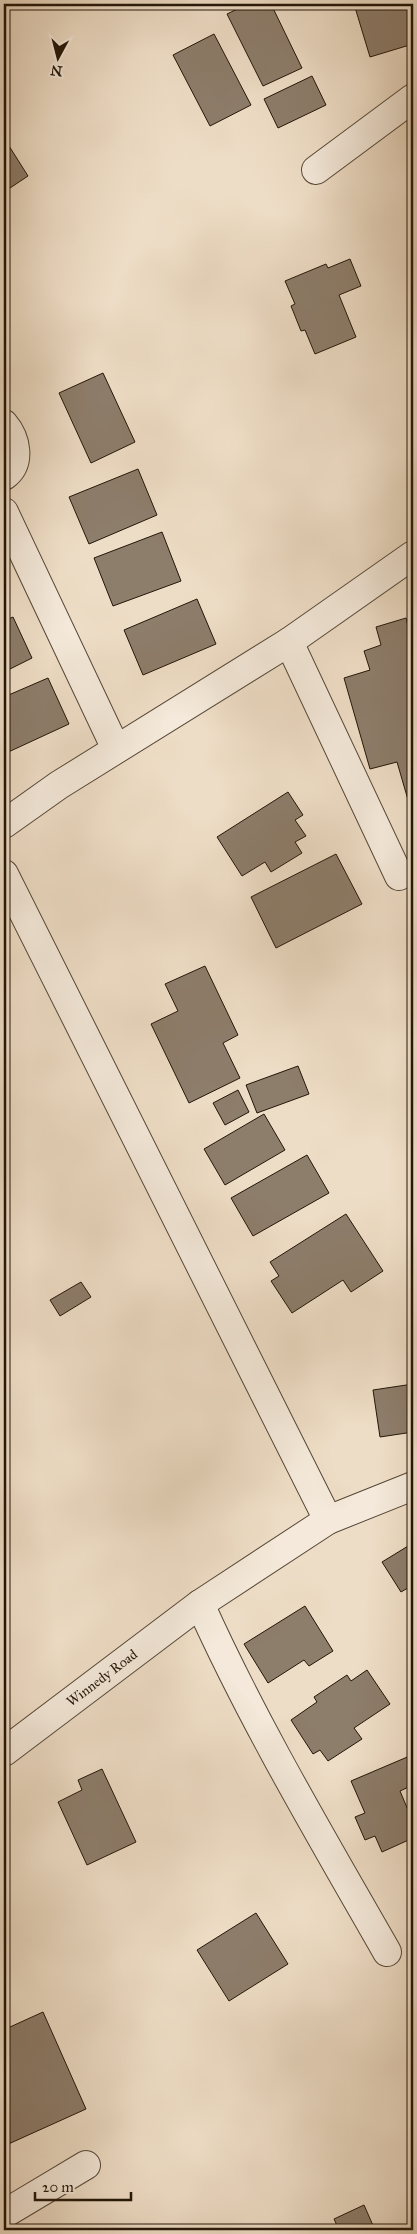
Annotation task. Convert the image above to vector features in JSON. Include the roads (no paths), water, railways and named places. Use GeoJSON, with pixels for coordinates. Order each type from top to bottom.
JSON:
{"type":"FeatureCollection","features":[{"type":"Feature","properties":{"kind":"street"},"geometry":{"type":"LineString","coordinates":[[316,170],[413,98]]}},
{"type":"Feature","properties":{"kind":"street"},"geometry":{"type":"LineString","coordinates":[[4,424],[15,442],[15,460],[4,476]]}},
{"type":"Feature","properties":{"kind":"street"},"geometry":{"type":"LineString","coordinates":[[4,512],[116,749]]}},
{"type":"Feature","properties":{"kind":"street"},"geometry":{"type":"LineString","coordinates":[[4,824],[59,785],[289,642],[413,555]]}},
{"type":"Feature","properties":{"kind":"street"},"geometry":{"type":"LineString","coordinates":[[289,642],[399,876]]}},
{"type":"Feature","properties":{"kind":"street"},"geometry":{"type":"LineString","coordinates":[[4,874],[328,1520]]}},
{"type":"Feature","properties":{"kind":"street","name":"Winnedy Road"},"geometry":{"type":"LineString","coordinates":[[4,1752],[200,1604],[328,1520],[413,1486]]}},
{"type":"Feature","properties":{"kind":"street"},"geometry":{"type":"LineString","coordinates":[[200,1604],[215,1638],[290,1780],[387,1952]]}},
{"type":"Feature","properties":{"kind":"street"},"geometry":{"type":"LineString","coordinates":[[4,2214],[86,2165]]}}]}
